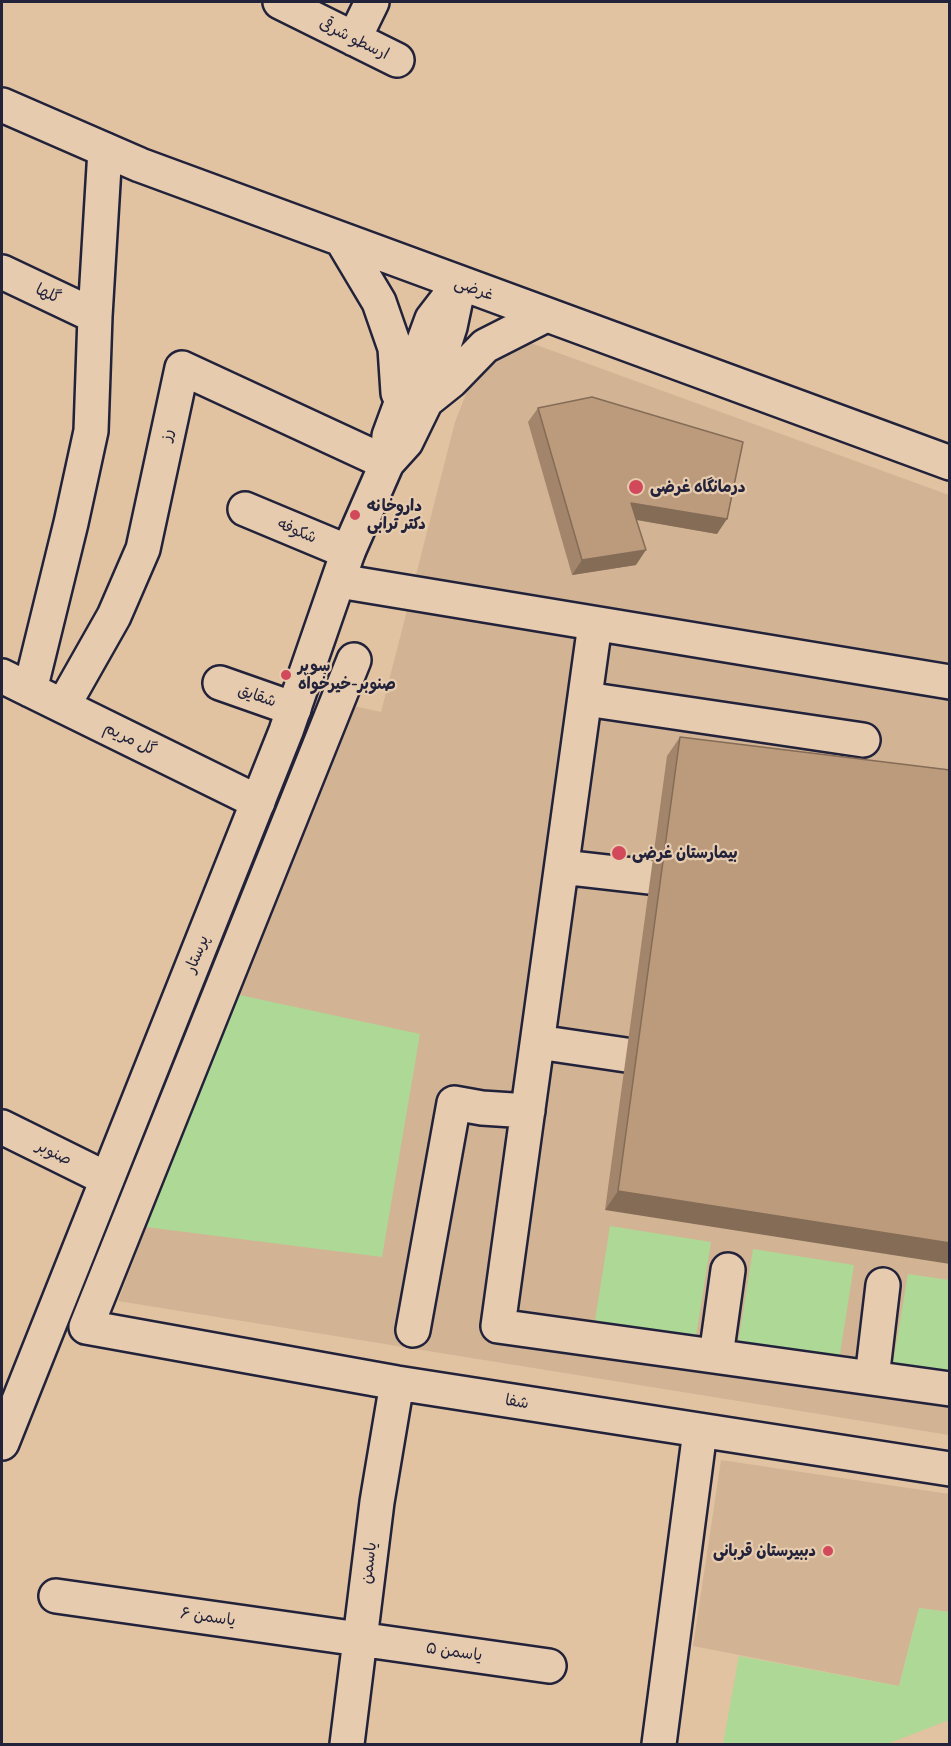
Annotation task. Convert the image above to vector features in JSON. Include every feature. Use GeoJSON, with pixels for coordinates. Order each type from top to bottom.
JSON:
{"type":"FeatureCollection","features":[{"type":"Feature","properties":{"kind":"street","name":"ارسطو شرقی"},"geometry":{"type":"LineString","coordinates":[[280,2],[397,60]]}},
{"type":"Feature","properties":{"kind":"street"},"geometry":{"type":"LineString","coordinates":[[354,39],[372,2]]}},
{"type":"Feature","properties":{"kind":"street","name":"غرضی"},"geometry":{"type":"LineString","coordinates":[[2,105],[140,165],[950,463]]}},
{"type":"Feature","properties":{"kind":"street"},"geometry":{"type":"LineString","coordinates":[[16,683],[71,523],[91,431],[94,316],[105,150]]}},
{"type":"Feature","properties":{"kind":"street"},"geometry":{"type":"LineString","coordinates":[[342,240],[379,302],[413,403],[452,381],[485,346],[546,315]]}},
{"type":"Feature","properties":{"kind":"street","name":"گلها"},"geometry":{"type":"LineString","coordinates":[[2,272],[94,316]]}},
{"type":"Feature","properties":{"kind":"street","name":"پرستار"},"geometry":{"type":"LineString","coordinates":[[2,1443],[258,802],[294,709],[344,566],[387,463],[406,442],[413,403],[450,327],[459,284]]}},
{"type":"Feature","properties":{"kind":"street","name":"رز"},"geometry":{"type":"LineString","coordinates":[[63,706],[114,616],[143,549],[182,368],[387,463]]}},
{"type":"Feature","properties":{"kind":"street","name":"شکوفه"},"geometry":{"type":"LineString","coordinates":[[245,509],[344,566],[595,624],[950,682]]}},
{"type":"Feature","properties":{"kind":"street"},"geometry":{"type":"LineString","coordinates":[[595,624],[498,1326],[950,1389]]}},
{"type":"Feature","properties":{"kind":"street","name":"شفا"},"geometry":{"type":"LineString","coordinates":[[354,660],[86,1327],[397,1383],[950,1469]]}},
{"type":"Feature","properties":{"kind":"street","name":"گل مریم"},"geometry":{"type":"LineString","coordinates":[[16,683],[258,802]]}},
{"type":"Feature","properties":{"kind":"street","name":"شقایق"},"geometry":{"type":"LineString","coordinates":[[220,683],[294,709]]}},
{"type":"Feature","properties":{"kind":"street"},"geometry":{"type":"LineString","coordinates":[[586,699],[863,740]]}},
{"type":"Feature","properties":{"kind":"street"},"geometry":{"type":"LineString","coordinates":[[562,867],[650,877]]}},
{"type":"Feature","properties":{"kind":"street"},"geometry":{"type":"LineString","coordinates":[[538,1042],[626,1055]]}},
{"type":"Feature","properties":{"kind":"street"},"geometry":{"type":"LineString","coordinates":[[413,1330],[454,1103],[482,1108],[528,1111]]}},
{"type":"Feature","properties":{"kind":"street","name":"صنوبر"},"geometry":{"type":"LineString","coordinates":[[2,1127],[107,1179]]}},
{"type":"Feature","properties":{"kind":"street"},"geometry":{"type":"LineString","coordinates":[[716,1356],[728,1270]]}},
{"type":"Feature","properties":{"kind":"street"},"geometry":{"type":"LineString","coordinates":[[872,1378],[883,1285]]}},
{"type":"Feature","properties":{"kind":"street","name":"یاسمن"},"geometry":{"type":"LineString","coordinates":[[347,1744],[377,1502],[397,1383]]}},
{"type":"Feature","properties":{"kind":"street"},"geometry":{"type":"LineString","coordinates":[[659,1744],[700,1431]]}},
{"type":"Feature","properties":{"kind":"street","name":"یاسمن ۶"},"geometry":{"type":"LineString","coordinates":[[56,1596],[360,1639]]}},
{"type":"Feature","properties":{"kind":"street","name":"یاسمن ۵"},"geometry":{"type":"LineString","coordinates":[[360,1639],[549,1666]]}},
{"type":"Feature","properties":{"kind":"shaded area","name":"بیمارستان غرضی"},"geometry":{"type":"Polygon","coordinates":[[[520,339],[949,495],[949,1435],[118,1301],[345,704],[381,712],[455,422],[478,363],[520,339]]]}},
{"type":"Feature","properties":{"kind":"shaded area","name":"دببیرستان قربانی"},"geometry":{"type":"Polygon","coordinates":[[[721,1460],[949,1494],[949,1612],[919,1608],[899,1686],[693,1646],[721,1460]]]}},
{"type":"Feature","properties":{"kind":"green space"},"geometry":{"type":"Polygon","coordinates":[[[235,994],[420,1034],[382,1257],[146,1227],[235,994]]]}},
{"type":"Feature","properties":{"kind":"green space"},"geometry":{"type":"Polygon","coordinates":[[[610,1226],[711,1242],[694,1349],[593,1333],[610,1226]]]}},
{"type":"Feature","properties":{"kind":"green space"},"geometry":{"type":"Polygon","coordinates":[[[753,1249],[854,1265],[837,1373],[736,1357],[753,1249]]]}},
{"type":"Feature","properties":{"kind":"green space"},"geometry":{"type":"Polygon","coordinates":[[[908,1274],[949,1280],[949,1390],[890,1381],[908,1274]]]}},
{"type":"Feature","properties":{"kind":"green space"},"geometry":{"type":"Polygon","coordinates":[[[919,1608],[949,1612],[949,1720],[887,1744],[723,1744],[739,1656],[899,1686],[919,1608]]]}},
{"type":"Feature","properties":{"kind":"building","name":"درمانگاه غرضی"},"geometry":{"type":"Polygon","coordinates":[[[592,397],[743,442],[727,519],[631,503],[646,550],[582,560],[538,408],[592,397]]]}},
{"type":"Feature","properties":{"kind":"building","name":"بیمارستان غرضی"},"geometry":{"type":"Polygon","coordinates":[[[680,737],[950,770],[950,1243],[618,1191],[680,737]]]}},
{"type":"Feature","properties":{"kind":"place","name":"درمانگاه غرضی"},"geometry":{"type":"Point","coordinates":[636,487]}},
{"type":"Feature","properties":{"kind":"place","name":"داروخانه دکتر ترابی"},"geometry":{"type":"Point","coordinates":[355,515]}},
{"type":"Feature","properties":{"kind":"place","name":"سوپر صنوبر-خیرخواه"},"geometry":{"type":"Point","coordinates":[286,675]}},
{"type":"Feature","properties":{"kind":"place","name":"بیمارستان غرضی"},"geometry":{"type":"Point","coordinates":[619,853]}},
{"type":"Feature","properties":{"kind":"place","name":"دببیرستان قربانی"},"geometry":{"type":"Point","coordinates":[828,1551]}}]}
